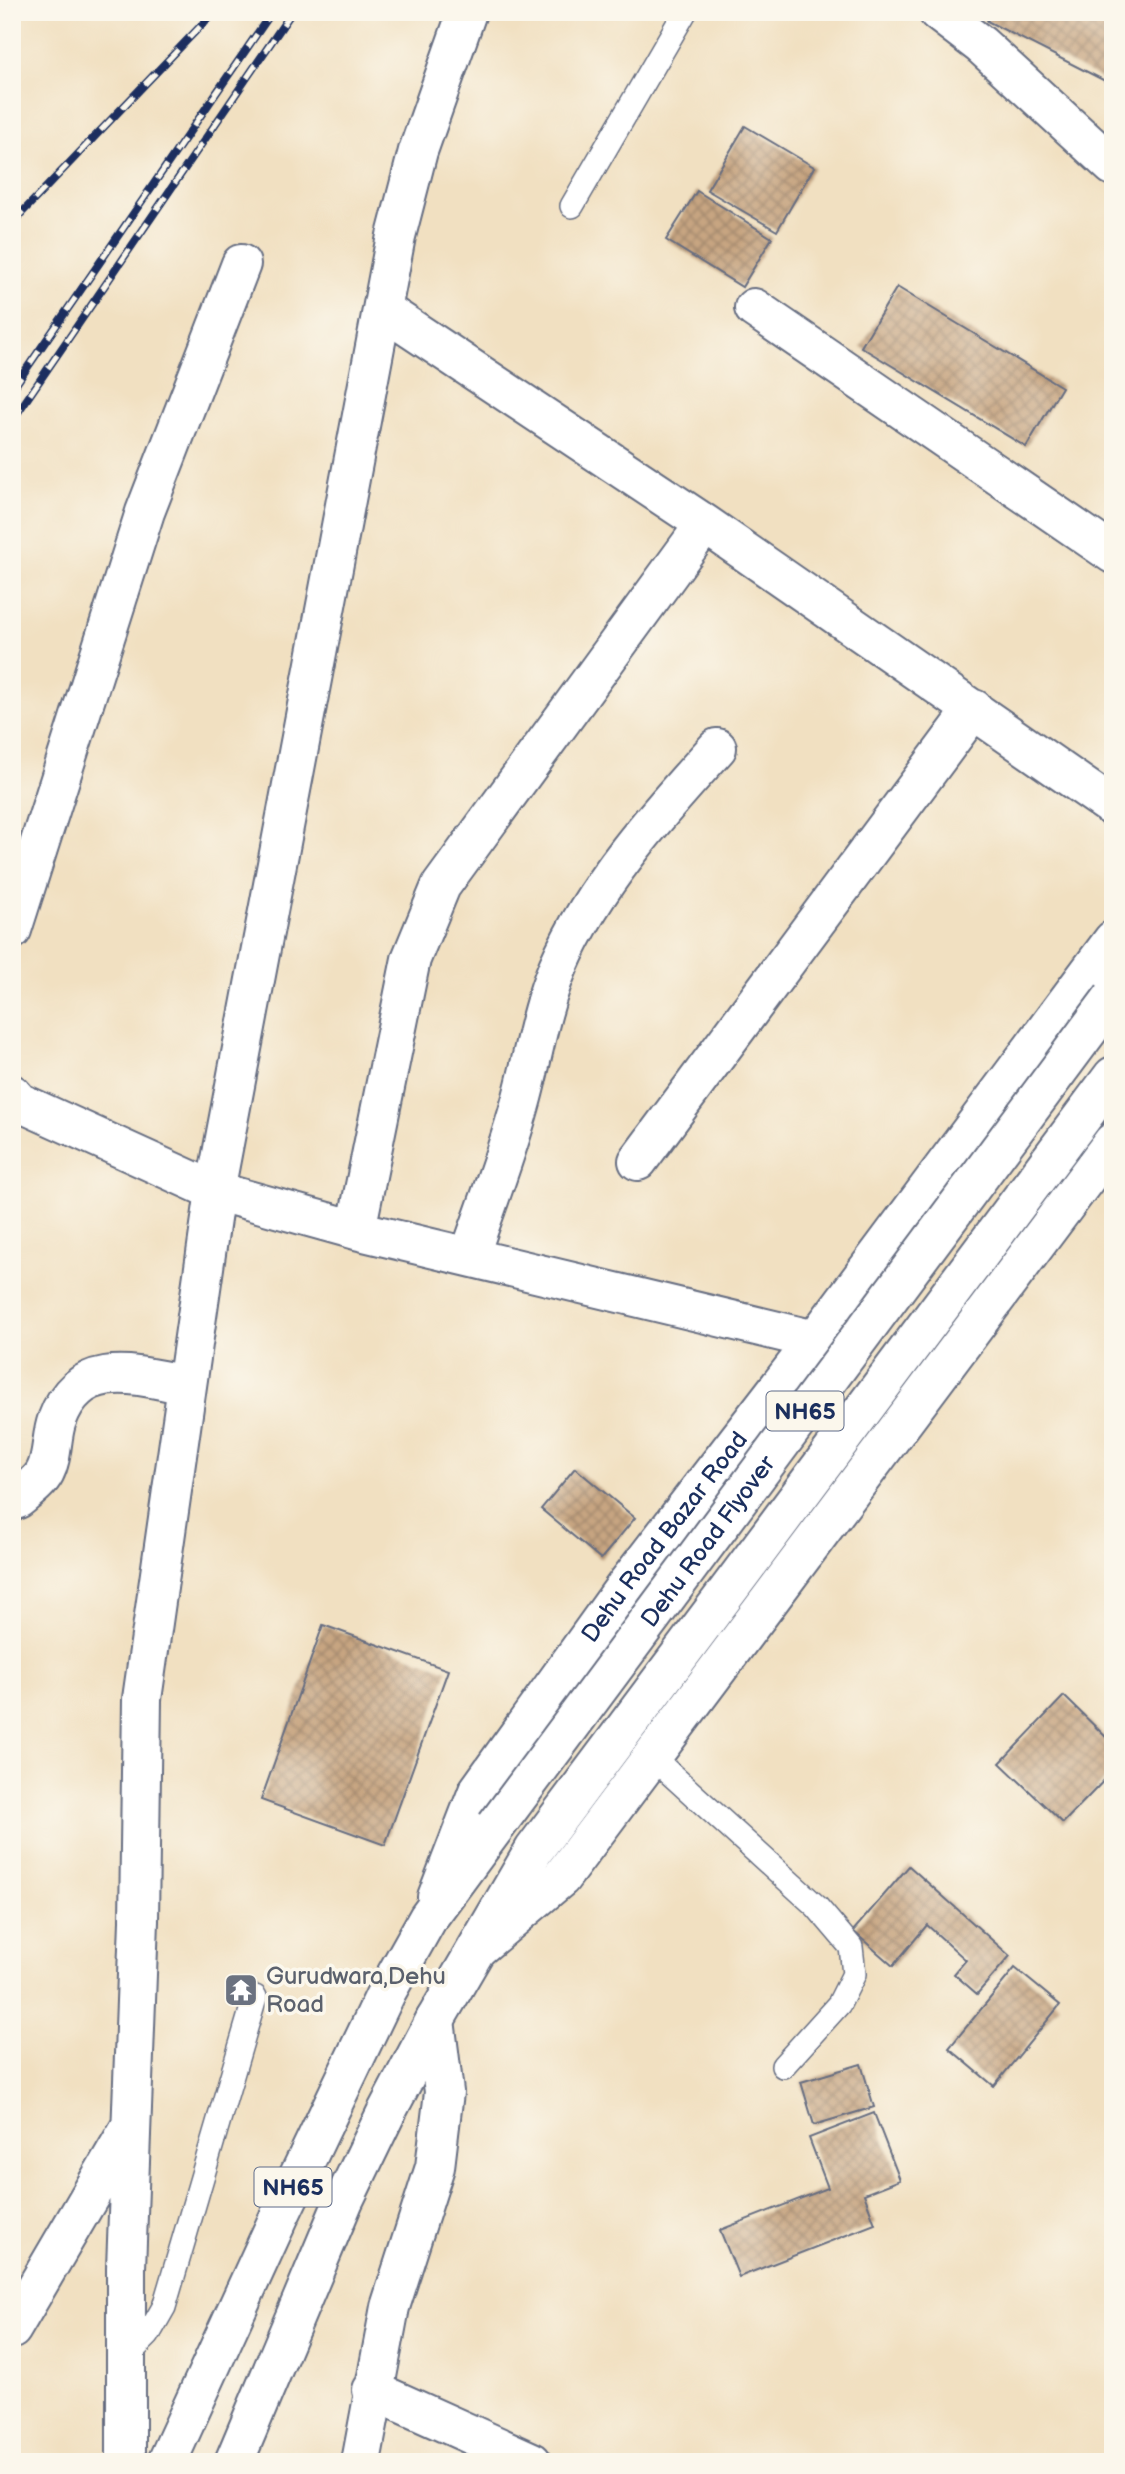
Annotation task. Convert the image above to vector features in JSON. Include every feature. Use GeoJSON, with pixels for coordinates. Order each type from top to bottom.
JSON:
{"type":"FeatureCollection","features":[{"type":"Feature","properties":{"kind":"main road"},"geometry":{"type":"LineString","coordinates":[[126,2462],[125,2358],[139,1921],[142,1699],[215,1191],[396,236],[418,151],[467,12]]}},
{"type":"Feature","properties":{"kind":"main road"},"geometry":{"type":"LineString","coordinates":[[938,12],[981,45],[1113,166]]}},
{"type":"Feature","properties":{"kind":"main road"},"geometry":{"type":"LineString","coordinates":[[12,930],[145,512],[241,264]]}},
{"type":"Feature","properties":{"kind":"main road"},"geometry":{"type":"LineString","coordinates":[[754,308],[1112,554],[1113,548]]}},
{"type":"Feature","properties":{"kind":"main road"},"geometry":{"type":"LineString","coordinates":[[383,310],[705,524],[1113,807]]}},
{"type":"Feature","properties":{"kind":"main road"},"geometry":{"type":"LineString","coordinates":[[356,1230],[411,959],[441,886],[705,524]]}},
{"type":"Feature","properties":{"kind":"main road"},"geometry":{"type":"LineString","coordinates":[[638,1161],[974,709]]}},
{"type":"Feature","properties":{"kind":"main road"},"geometry":{"type":"LineString","coordinates":[[469,1257],[520,1106],[538,1024],[558,966],[589,906],[678,791],[717,748]]}},
{"type":"Feature","properties":{"kind":"main road","name":"Dehu Road Bazar Road"},"geometry":{"type":"LineString","coordinates":[[428,1918],[478,1791],[626,1585],[815,1340],[1113,940]]}},
{"type":"Feature","properties":{"kind":"main road","name":"Dehu Road Flyover"},"geometry":{"type":"LineString","coordinates":[[428,1918],[1113,997]]}},
{"type":"Feature","properties":{"kind":"main road"},"geometry":{"type":"LineString","coordinates":[[1064,1003],[1113,1036]]}},
{"type":"Feature","properties":{"kind":"main road","name":"Dehu Road Flyover"},"geometry":{"type":"LineString","coordinates":[[476,1950],[534,1850],[1113,1076]]}},
{"type":"Feature","properties":{"kind":"main road"},"geometry":{"type":"LineString","coordinates":[[12,1094],[19,1102],[215,1191],[356,1230],[815,1340]]}},
{"type":"Feature","properties":{"kind":"main road"},"geometry":{"type":"LineString","coordinates":[[476,1950],[561,1878],[1113,1142]]}},
{"type":"Feature","properties":{"kind":"main road"},"geometry":{"type":"LineString","coordinates":[[12,1501],[18,1499],[45,1473],[57,1419],[75,1388],[103,1374],[137,1375],[187,1385]]}},
{"type":"Feature","properties":{"kind":"main road","name":"NH65"},"geometry":{"type":"LineString","coordinates":[[167,2462],[336,2095],[387,1991],[428,1918]]}},
{"type":"Feature","properties":{"kind":"main road","name":"NH65"},"geometry":{"type":"LineString","coordinates":[[234,2462],[344,2200],[435,2021],[476,1950]]}},
{"type":"Feature","properties":{"kind":"main road"},"geometry":{"type":"LineString","coordinates":[[360,2462],[390,2307],[435,2167],[444,2092],[435,2021]]}},
{"type":"Feature","properties":{"kind":"main road"},"geometry":{"type":"LineString","coordinates":[[12,2329],[131,2124]]}},
{"type":"Feature","properties":{"kind":"main road"},"geometry":{"type":"LineString","coordinates":[[372,2390],[532,2462]]}},
{"type":"Feature","properties":{"kind":"lane"},"geometry":{"type":"LineString","coordinates":[[572,206],[685,12]]}},
{"type":"Feature","properties":{"kind":"lane"},"geometry":{"type":"LineString","coordinates":[[652,1757],[817,1908],[850,1947],[854,1974],[839,2004],[783,2066]]}},
{"type":"Feature","properties":{"kind":"lane"},"geometry":{"type":"LineString","coordinates":[[125,2358],[148,2335],[164,2307],[255,1997]]}},
{"type":"Feature","properties":{"kind":"building"},"geometry":{"type":"Polygon","coordinates":[[[991,12],[1113,12],[1113,85],[987,21],[991,12]]]}},
{"type":"Feature","properties":{"kind":"building"},"geometry":{"type":"Polygon","coordinates":[[[745,126],[814,167],[777,231],[707,190],[745,126]]]}},
{"type":"Feature","properties":{"kind":"building"},"geometry":{"type":"Polygon","coordinates":[[[697,191],[772,238],[742,287],[666,240],[697,191]]]}},
{"type":"Feature","properties":{"kind":"building"},"geometry":{"type":"Polygon","coordinates":[[[897,287],[1062,387],[1026,447],[861,347],[897,287]]]}},
{"type":"Feature","properties":{"kind":"building"},"geometry":{"type":"Polygon","coordinates":[[[575,1468],[635,1518],[601,1559],[541,1509],[575,1468]]]}},
{"type":"Feature","properties":{"kind":"building"},"geometry":{"type":"Polygon","coordinates":[[[323,1625],[448,1670],[385,1845],[261,1800],[323,1625]]]}},
{"type":"Feature","properties":{"kind":"building"},"geometry":{"type":"Polygon","coordinates":[[[1064,1696],[1113,1744],[1113,1771],[1063,1823],[1000,1763],[1064,1696]]]}},
{"type":"Feature","properties":{"kind":"building"},"geometry":{"type":"Polygon","coordinates":[[[909,1866],[1010,1956],[977,1994],[954,1974],[966,1960],[927,1925],[893,1966],[853,1931],[909,1866]]]}},
{"type":"Feature","properties":{"kind":"building"},"geometry":{"type":"Polygon","coordinates":[[[1015,1968],[1060,2005],[994,2086],[949,2048],[1015,1968]]]}},
{"type":"Feature","properties":{"kind":"building"},"geometry":{"type":"Polygon","coordinates":[[[861,2064],[874,2107],[814,2125],[801,2082],[861,2064]]]}},
{"type":"Feature","properties":{"kind":"building"},"geometry":{"type":"Polygon","coordinates":[[[874,2113],[900,2180],[864,2194],[875,2224],[739,2277],[720,2230],[828,2188],[809,2138],[874,2113]]]}},
{"type":"Feature","properties":{"kind":"railway"},"geometry":{"type":"LineString","coordinates":[[12,223],[214,12]]}},
{"type":"Feature","properties":{"kind":"railway"},"geometry":{"type":"LineString","coordinates":[[12,390],[272,12]]}},
{"type":"Feature","properties":{"kind":"railway"},"geometry":{"type":"LineString","coordinates":[[12,421],[292,12]]}},
{"type":"Feature","properties":{"kind":"place","name":"Gurudwara,Dehu Road"},"geometry":{"type":"Point","coordinates":[241,1990]}}]}
